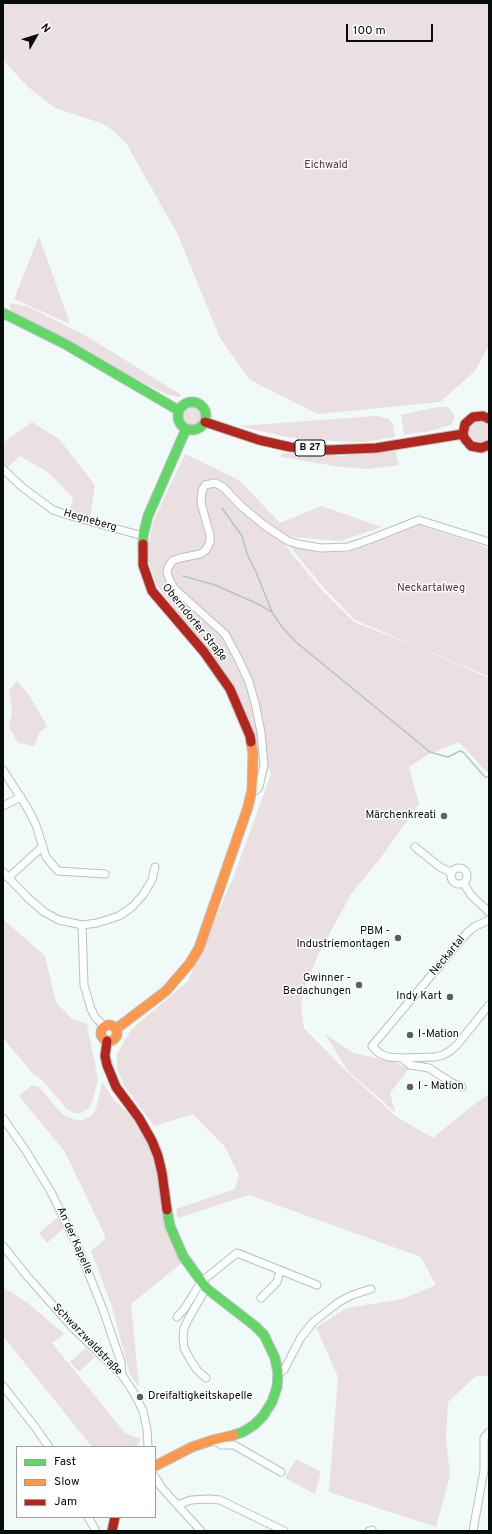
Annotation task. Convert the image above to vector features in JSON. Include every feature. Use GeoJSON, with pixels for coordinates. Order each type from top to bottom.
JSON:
{"type":"FeatureCollection","features":[{"type":"Feature","properties":{"kind":"street"},"geometry":{"type":"LineString","coordinates":[[3,313],[65,344],[178,410]]}},
{"type":"Feature","properties":{"kind":"street"},"geometry":{"type":"LineString","coordinates":[[193,401],[198,402],[202,405],[206,413],[205,422],[197,429],[186,429],[179,421],[178,410],[184,403],[193,401]]}},
{"type":"Feature","properties":{"kind":"street"},"geometry":{"type":"LineString","coordinates":[[489,419],[483,416],[473,417],[466,424],[463,434],[467,443],[471,446],[481,448],[489,445]]}},
{"type":"Feature","properties":{"kind":"street","name":"B 27"},"geometry":{"type":"LineString","coordinates":[[205,422],[259,440],[290,446],[328,450],[376,448],[463,434]]}},
{"type":"Feature","properties":{"kind":"street","name":"Oberndorfer Straße"},"geometry":{"type":"LineString","coordinates":[[107,1041],[115,1039],[118,1034],[116,1029],[172,985],[190,963],[199,948],[248,807],[252,790],[253,754],[245,722],[230,689],[204,652],[152,591],[143,565],[143,536],[148,516],[186,429]]}},
{"type":"Feature","properties":{"kind":"street","name":"Hegneberg"},"geometry":{"type":"LineString","coordinates":[[3,469],[22,487],[53,510],[143,536]]}},
{"type":"Feature","properties":{"kind":"street"},"geometry":{"type":"LineString","coordinates":[[252,790],[259,788],[264,764],[261,732],[249,682],[225,634],[175,589],[167,573],[172,562],[180,558],[200,554],[206,550],[210,542],[210,535],[201,503],[202,491],[205,485],[215,483],[223,487],[241,506],[264,525],[288,541],[298,544],[321,548],[348,547],[419,520],[489,542]]}},
{"type":"Feature","properties":{"kind":"street"},"geometry":{"type":"LineString","coordinates":[[3,770],[21,797],[36,825],[46,857],[58,871],[105,874]]}},
{"type":"Feature","properties":{"kind":"street"},"geometry":{"type":"LineString","coordinates":[[3,806],[21,797]]}},
{"type":"Feature","properties":{"kind":"street"},"geometry":{"type":"LineString","coordinates":[[43,846],[5,875],[44,912],[59,920],[82,925],[97,923],[119,916],[132,908],[143,895],[152,880],[155,867]]}},
{"type":"Feature","properties":{"kind":"street"},"geometry":{"type":"LineString","coordinates":[[415,848],[440,867],[452,873]]}},
{"type":"Feature","properties":{"kind":"street"},"geometry":{"type":"LineString","coordinates":[[458,868],[466,871],[468,878],[464,884],[458,885],[451,878],[452,873],[458,868]]}},
{"type":"Feature","properties":{"kind":"street"},"geometry":{"type":"LineString","coordinates":[[464,884],[471,896],[489,912]]}},
{"type":"Feature","properties":{"kind":"street","name":"Neckartal"},"geometry":{"type":"LineString","coordinates":[[489,920],[474,927],[466,934],[372,1046],[379,1053],[388,1056],[402,1058],[435,1057],[450,1051],[489,1004]]}},
{"type":"Feature","properties":{"kind":"street"},"geometry":{"type":"LineString","coordinates":[[82,925],[84,985],[91,1009],[95,1017],[104,1026]]}},
{"type":"Feature","properties":{"kind":"street"},"geometry":{"type":"LineString","coordinates":[[104,1026],[112,1025],[116,1029]]}},
{"type":"Feature","properties":{"kind":"street"},"geometry":{"type":"LineString","coordinates":[[104,1026],[101,1033],[103,1038],[107,1041],[105,1052],[107,1065],[116,1087],[139,1118],[152,1141],[162,1174],[170,1226],[183,1256],[204,1285],[264,1335],[275,1358],[278,1373],[277,1387],[272,1402],[263,1416],[254,1425],[243,1432],[229,1437],[213,1440],[192,1447],[156,1465]]}},
{"type":"Feature","properties":{"kind":"street","name":"Neckartal"},"geometry":{"type":"LineString","coordinates":[[402,1058],[410,1065],[429,1068],[452,1083],[462,1087]]}},
{"type":"Feature","properties":{"kind":"street","name":"An der Kapelle"},"geometry":{"type":"LineString","coordinates":[[3,1118],[26,1151],[51,1192],[77,1246],[102,1307],[121,1362],[122,1375]]}},
{"type":"Feature","properties":{"kind":"street","name":"Schwarzwaldstraße"},"geometry":{"type":"LineString","coordinates":[[3,1246],[27,1276],[73,1328],[122,1375],[134,1393],[143,1411],[147,1428],[148,1446]]}},
{"type":"Feature","properties":{"kind":"street"},"geometry":{"type":"LineString","coordinates":[[176,1317],[204,1285],[237,1253],[317,1285]]}},
{"type":"Feature","properties":{"kind":"street"},"geometry":{"type":"LineString","coordinates":[[261,1298],[276,1282],[280,1271]]}},
{"type":"Feature","properties":{"kind":"street"},"geometry":{"type":"LineString","coordinates":[[204,1285],[184,1328],[183,1337],[184,1348],[190,1359],[197,1370],[206,1378]]}},
{"type":"Feature","properties":{"kind":"street"},"geometry":{"type":"LineString","coordinates":[[278,1373],[284,1370],[300,1339],[313,1322],[338,1302],[352,1295],[372,1289]]}},
{"type":"Feature","properties":{"kind":"street"},"geometry":{"type":"LineString","coordinates":[[3,1386],[48,1446]]}},
{"type":"Feature","properties":{"kind":"street"},"geometry":{"type":"LineString","coordinates":[[473,1531],[487,1471],[484,1438],[489,1432]]}},
{"type":"Feature","properties":{"kind":"street"},"geometry":{"type":"LineString","coordinates":[[213,1440],[221,1445],[234,1445],[281,1472]]}},
{"type":"Feature","properties":{"kind":"street"},"geometry":{"type":"LineString","coordinates":[[156,1479],[162,1488],[201,1531]]}},
{"type":"Feature","properties":{"kind":"street"},"geometry":{"type":"LineString","coordinates":[[177,1505],[191,1500],[220,1500],[284,1531]]}},
{"type":"Feature","properties":{"kind":"street"},"geometry":{"type":"LineString","coordinates":[[89,1518],[96,1531]]}},
{"type":"Feature","properties":{"kind":"street"},"geometry":{"type":"LineString","coordinates":[[112,1531],[115,1518]]}},
{"type":"Feature","properties":{"kind":"green space","name":"Eichwald"},"geometry":{"type":"Polygon","coordinates":[[[3,3],[489,3],[489,345],[475,371],[440,402],[318,414],[250,380],[220,338],[178,235],[126,143],[111,129],[101,123],[55,108],[27,86],[3,60],[3,3]]]}},
{"type":"Feature","properties":{"kind":"green space"},"geometry":{"type":"Polygon","coordinates":[[[39,236],[70,324],[14,299],[39,236]]]}},
{"type":"Feature","properties":{"kind":"green space"},"geometry":{"type":"Polygon","coordinates":[[[10,303],[29,307],[88,337],[181,395],[180,397],[168,395],[126,374],[10,311],[10,303]]]}},
{"type":"Feature","properties":{"kind":"green space"},"geometry":{"type":"Polygon","coordinates":[[[192,405],[200,408],[203,416],[200,424],[192,427],[184,424],[181,416],[184,408],[192,405]]]}},
{"type":"Feature","properties":{"kind":"green space"},"geometry":{"type":"Polygon","coordinates":[[[438,407],[448,407],[455,416],[451,425],[430,431],[404,435],[401,415],[438,407]]]}},
{"type":"Feature","properties":{"kind":"green space"},"geometry":{"type":"Polygon","coordinates":[[[376,416],[388,418],[393,424],[395,437],[365,442],[309,440],[282,436],[239,426],[376,416]]]}},
{"type":"Feature","properties":{"kind":"green space"},"geometry":{"type":"Polygon","coordinates":[[[479,421],[487,424],[490,432],[487,440],[479,443],[471,440],[468,432],[471,424],[479,421]]]}},
{"type":"Feature","properties":{"kind":"green space"},"geometry":{"type":"Polygon","coordinates":[[[32,422],[59,439],[95,485],[90,518],[69,513],[73,498],[49,473],[20,456],[7,468],[3,464],[3,443],[32,422]]]}},
{"type":"Feature","properties":{"kind":"green space"},"geometry":{"type":"Polygon","coordinates":[[[388,451],[396,452],[399,465],[367,469],[341,467],[281,457],[282,453],[341,456],[388,451]]]}},
{"type":"Feature","properties":{"kind":"green space"},"geometry":{"type":"Polygon","coordinates":[[[185,454],[239,480],[280,523],[321,506],[382,527],[340,541],[291,537],[285,545],[319,587],[354,622],[489,677],[489,772],[486,771],[459,742],[427,755],[409,767],[419,804],[382,856],[351,894],[318,955],[303,992],[301,1007],[304,1028],[347,1072],[397,1117],[433,1138],[489,1094],[489,1376],[476,1376],[448,1402],[446,1439],[450,1475],[436,1527],[329,1492],[338,1377],[316,1327],[347,1308],[402,1299],[436,1285],[421,1257],[249,1195],[178,1218],[176,1209],[235,1189],[239,1175],[225,1147],[193,1114],[154,1126],[124,1085],[117,1068],[117,1054],[131,1030],[188,981],[234,876],[271,774],[246,711],[223,669],[190,630],[156,584],[147,555],[153,522],[185,454]]]}},
{"type":"Feature","properties":{"kind":"green space","name":"Neckartalweg"},"geometry":{"type":"Polygon","coordinates":[[[420,525],[489,548],[489,675],[487,676],[355,620],[323,587],[288,544],[324,551],[348,552],[420,525]]]}},
{"type":"Feature","properties":{"kind":"green space"},"geometry":{"type":"Polygon","coordinates":[[[17,681],[29,695],[47,726],[40,732],[34,746],[18,743],[9,727],[12,712],[9,690],[17,681]]]}},
{"type":"Feature","properties":{"kind":"green space"},"geometry":{"type":"Polygon","coordinates":[[[3,919],[45,956],[56,1002],[72,1019],[87,1024],[98,1079],[93,1100],[88,1109],[80,1113],[74,1113],[67,1109],[42,1080],[34,1075],[3,1038],[3,919]]]}},
{"type":"Feature","properties":{"kind":"green space"},"geometry":{"type":"Polygon","coordinates":[[[325,1034],[353,1053],[395,1062],[409,1069],[390,1093],[395,1112],[348,1071],[325,1034]]]}},
{"type":"Feature","properties":{"kind":"green space"},"geometry":{"type":"Polygon","coordinates":[[[102,1082],[115,1101],[137,1121],[153,1153],[183,1262],[131,1304],[139,1387],[130,1375],[112,1307],[91,1251],[106,1238],[65,1152],[19,1096],[32,1085],[39,1087],[63,1115],[79,1121],[90,1117],[96,1110],[102,1082]]]}},
{"type":"Feature","properties":{"kind":"green space"},"geometry":{"type":"Polygon","coordinates":[[[58,1217],[64,1228],[47,1243],[39,1233],[58,1217]]]}},
{"type":"Feature","properties":{"kind":"green space"},"geometry":{"type":"Polygon","coordinates":[[[3,1287],[29,1304],[64,1334],[52,1343],[125,1433],[141,1439],[138,1446],[91,1446],[3,1336],[3,1287]]]}},
{"type":"Feature","properties":{"kind":"green space"},"geometry":{"type":"Polygon","coordinates":[[[86,1348],[95,1357],[79,1372],[70,1362],[86,1348]]]}},
{"type":"Feature","properties":{"kind":"green space"},"geometry":{"type":"Polygon","coordinates":[[[296,1459],[321,1472],[315,1494],[285,1478],[296,1459]]]}},
{"type":"Feature","properties":{"kind":"waterway"},"geometry":{"type":"LineString","coordinates":[[222,508],[242,536],[248,556],[272,612],[282,627],[296,642],[430,752],[448,757],[460,751],[463,752],[485,777],[489,777]]}},
{"type":"Feature","properties":{"kind":"waterway"},"geometry":{"type":"LineString","coordinates":[[183,576],[215,585],[258,604],[272,612]]}},
{"type":"Feature","properties":{"kind":"traffic: fast"},"geometry":{"type":"LineString","coordinates":[[3,313],[65,344],[178,410]]}},
{"type":"Feature","properties":{"kind":"traffic: fast"},"geometry":{"type":"LineString","coordinates":[[192,402],[198,403],[202,406],[205,410],[206,416],[205,422],[202,426],[198,429],[192,430],[186,429],[182,426],[179,422],[178,416],[179,410],[182,406],[186,403],[192,402]]}},
{"type":"Feature","properties":{"kind":"traffic: fast"},"geometry":{"type":"LineString","coordinates":[[143,544],[143,536],[148,516],[186,429]]}},
{"type":"Feature","properties":{"kind":"traffic: fast"},"geometry":{"type":"LineString","coordinates":[[167,1210],[170,1226],[183,1256],[206,1288],[255,1326],[264,1335],[275,1358],[278,1373],[277,1387],[272,1402],[263,1416],[254,1425],[243,1432],[234,1435]]}},
{"type":"Feature","properties":{"kind":"traffic: slow"},"geometry":{"type":"LineString","coordinates":[[116,1029],[166,991],[190,963],[199,948],[248,807],[252,790],[253,754],[251,742]]}},
{"type":"Feature","properties":{"kind":"traffic: slow"},"geometry":{"type":"LineString","coordinates":[[106,1025],[112,1025],[117,1030],[117,1033],[115,1039],[112,1041],[106,1041],[101,1036],[101,1030],[106,1025]]}},
{"type":"Feature","properties":{"kind":"traffic: slow"},"geometry":{"type":"LineString","coordinates":[[156,1465],[192,1447],[234,1435]]}},
{"type":"Feature","properties":{"kind":"traffic: jam"},"geometry":{"type":"LineString","coordinates":[[489,419],[483,416],[473,417],[465,424],[463,434],[471,446],[481,448],[489,445]]}},
{"type":"Feature","properties":{"kind":"traffic: jam"},"geometry":{"type":"LineString","coordinates":[[205,422],[259,440],[290,447],[328,450],[376,448],[463,434]]}},
{"type":"Feature","properties":{"kind":"traffic: jam"},"geometry":{"type":"LineString","coordinates":[[143,544],[143,565],[152,591],[204,652],[230,689],[250,736],[251,742]]}},
{"type":"Feature","properties":{"kind":"traffic: jam"},"geometry":{"type":"LineString","coordinates":[[107,1041],[105,1056],[116,1087],[139,1118],[152,1141],[158,1156],[167,1210]]}},
{"type":"Feature","properties":{"kind":"traffic: jam"},"geometry":{"type":"LineString","coordinates":[[112,1531],[115,1518]]}},
{"type":"Feature","properties":{"kind":"place","name":"Märchenkreati"},"geometry":{"type":"Point","coordinates":[444,816]}},
{"type":"Feature","properties":{"kind":"place","name":"PBM - Industriemontagen"},"geometry":{"type":"Point","coordinates":[398,938]}},
{"type":"Feature","properties":{"kind":"place","name":"Gwinner - Bedachungen"},"geometry":{"type":"Point","coordinates":[359,985]}},
{"type":"Feature","properties":{"kind":"place","name":"Indy Kart"},"geometry":{"type":"Point","coordinates":[450,997]}},
{"type":"Feature","properties":{"kind":"place","name":"I-Mation"},"geometry":{"type":"Point","coordinates":[410,1035]}},
{"type":"Feature","properties":{"kind":"place","name":"I - Mation"},"geometry":{"type":"Point","coordinates":[410,1087]}},
{"type":"Feature","properties":{"kind":"place","name":"Dreifaltigkeitskapelle"},"geometry":{"type":"Point","coordinates":[140,1397]}}]}
